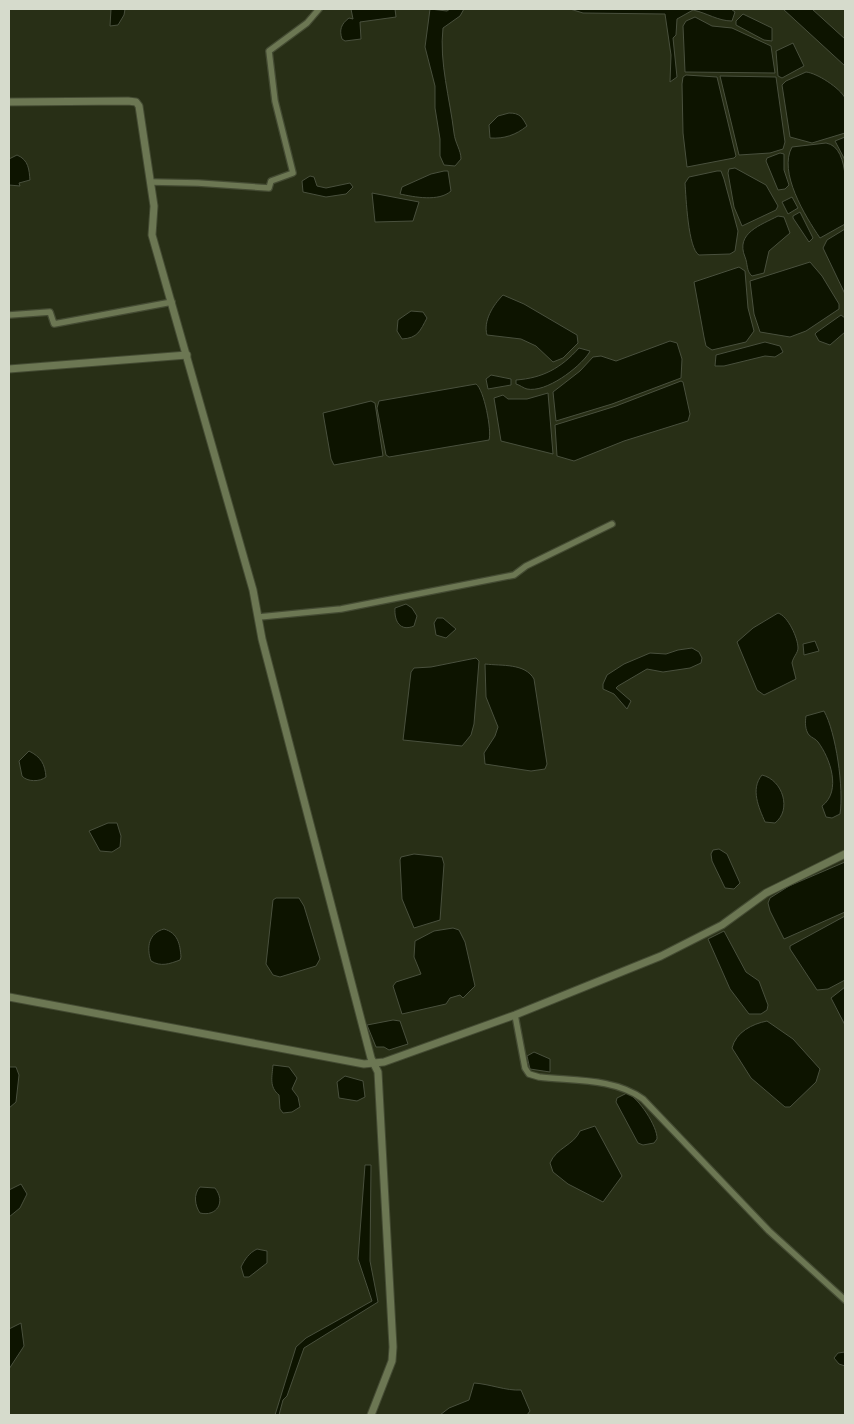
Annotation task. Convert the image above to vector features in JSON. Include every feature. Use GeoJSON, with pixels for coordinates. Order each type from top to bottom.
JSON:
{"type":"FeatureCollection","features":[{"type":"Feature","properties":{"kind":"street"},"geometry":{"type":"LineString","coordinates":[[151,182],[198,182],[270,188],[271,181],[293,173],[275,101],[269,51],[307,23],[319,9]]}},
{"type":"Feature","properties":{"kind":"street"},"geometry":{"type":"LineString","coordinates":[[9,102],[136,102],[154,206],[152,235],[259,618],[262,639],[374,1063],[378,1072],[393,1347],[392,1361],[371,1415]]}},
{"type":"Feature","properties":{"kind":"street"},"geometry":{"type":"LineString","coordinates":[[9,315],[50,312],[54,324],[172,302]]}},
{"type":"Feature","properties":{"kind":"street"},"geometry":{"type":"LineString","coordinates":[[9,369],[187,355]]}},
{"type":"Feature","properties":{"kind":"street"},"geometry":{"type":"LineString","coordinates":[[259,618],[341,609],[514,575],[526,566],[612,524]]}},
{"type":"Feature","properties":{"kind":"street"},"geometry":{"type":"LineString","coordinates":[[9,997],[364,1064],[384,1062],[514,1014],[661,956],[722,925],[766,893],[845,854]]}},
{"type":"Feature","properties":{"kind":"street"},"geometry":{"type":"LineString","coordinates":[[514,1014],[525,1068],[529,1074],[539,1077],[610,1084],[637,1094],[769,1231],[845,1300]]}},
{"type":"Feature","properties":{"kind":"shaded area"},"geometry":{"type":"Polygon","coordinates":[[[111,9],[125,9],[118,25],[110,26],[111,9]]]}},
{"type":"Feature","properties":{"kind":"shaded area"},"geometry":{"type":"Polygon","coordinates":[[[351,9],[395,9],[396,17],[360,22],[361,39],[345,41],[342,39],[341,30],[346,20],[349,18],[353,19],[351,9]]]}},
{"type":"Feature","properties":{"kind":"shaded area"},"geometry":{"type":"Polygon","coordinates":[[[430,9],[447,11],[450,9],[464,9],[460,16],[443,28],[442,41],[442,54],[455,137],[461,156],[461,159],[455,166],[444,165],[440,156],[440,139],[435,108],[435,86],[425,47],[430,9]]]}},
{"type":"Feature","properties":{"kind":"shaded area"},"geometry":{"type":"Polygon","coordinates":[[[570,9],[731,9],[735,12],[732,21],[722,20],[693,10],[677,19],[676,35],[673,38],[677,77],[670,82],[671,55],[665,14],[583,13],[570,9]]]}},
{"type":"Feature","properties":{"kind":"shaded area"},"geometry":{"type":"Polygon","coordinates":[[[783,9],[812,9],[845,39],[845,66],[783,9]]]}},
{"type":"Feature","properties":{"kind":"shaded area"},"geometry":{"type":"Polygon","coordinates":[[[743,14],[772,28],[772,41],[764,40],[736,25],[736,21],[743,14]]]}},
{"type":"Feature","properties":{"kind":"shaded area"},"geometry":{"type":"Polygon","coordinates":[[[695,17],[712,26],[732,28],[771,46],[775,73],[685,72],[683,26],[686,21],[695,17]]]}},
{"type":"Feature","properties":{"kind":"shaded area"},"geometry":{"type":"Polygon","coordinates":[[[793,43],[804,66],[782,78],[778,76],[776,51],[793,43]]]}},
{"type":"Feature","properties":{"kind":"shaded area"},"geometry":{"type":"Polygon","coordinates":[[[806,72],[828,82],[845,98],[845,133],[812,143],[790,137],[782,85],[786,81],[806,72]]]}},
{"type":"Feature","properties":{"kind":"shaded area"},"geometry":{"type":"Polygon","coordinates":[[[686,75],[717,77],[736,156],[734,158],[687,167],[683,133],[682,84],[683,77],[686,75]]]}},
{"type":"Feature","properties":{"kind":"shaded area"},"geometry":{"type":"Polygon","coordinates":[[[720,76],[776,77],[785,142],[783,149],[770,153],[739,155],[720,76]]]}},
{"type":"Feature","properties":{"kind":"shaded area"},"geometry":{"type":"Polygon","coordinates":[[[509,113],[520,116],[527,126],[510,136],[490,138],[489,125],[498,116],[509,113]]]}},
{"type":"Feature","properties":{"kind":"shaded area"},"geometry":{"type":"Polygon","coordinates":[[[845,137],[845,160],[835,141],[845,137]]]}},
{"type":"Feature","properties":{"kind":"shaded area"},"geometry":{"type":"Polygon","coordinates":[[[826,143],[834,147],[840,155],[843,165],[846,191],[845,224],[820,238],[795,194],[788,169],[792,147],[826,143]]]}},
{"type":"Feature","properties":{"kind":"shaded area"},"geometry":{"type":"Polygon","coordinates":[[[780,153],[784,154],[784,170],[789,185],[785,189],[778,190],[766,161],[767,158],[780,153]]]}},
{"type":"Feature","properties":{"kind":"shaded area"},"geometry":{"type":"Polygon","coordinates":[[[17,155],[26,162],[30,176],[30,180],[19,183],[20,186],[9,185],[9,159],[17,155]]]}},
{"type":"Feature","properties":{"kind":"shaded area"},"geometry":{"type":"Polygon","coordinates":[[[735,168],[766,185],[778,206],[776,210],[742,226],[734,207],[728,173],[729,169],[735,168]]]}},
{"type":"Feature","properties":{"kind":"shaded area"},"geometry":{"type":"Polygon","coordinates":[[[448,171],[451,191],[446,194],[440,197],[426,198],[400,194],[402,187],[431,174],[448,171]]]}},
{"type":"Feature","properties":{"kind":"shaded area"},"geometry":{"type":"Polygon","coordinates":[[[721,171],[724,179],[738,231],[735,251],[730,254],[699,255],[695,251],[690,233],[685,183],[689,177],[721,171]]]}},
{"type":"Feature","properties":{"kind":"shaded area"},"geometry":{"type":"Polygon","coordinates":[[[310,176],[314,177],[317,186],[326,188],[350,183],[353,187],[346,194],[326,197],[303,192],[302,181],[310,176]]]}},
{"type":"Feature","properties":{"kind":"shaded area"},"geometry":{"type":"Polygon","coordinates":[[[372,193],[419,202],[413,221],[375,222],[372,193]]]}},
{"type":"Feature","properties":{"kind":"shaded area"},"geometry":{"type":"Polygon","coordinates":[[[792,197],[798,208],[788,214],[782,202],[792,197]]]}},
{"type":"Feature","properties":{"kind":"shaded area"},"geometry":{"type":"Polygon","coordinates":[[[800,212],[813,238],[809,242],[793,218],[793,216],[800,212]]]}},
{"type":"Feature","properties":{"kind":"shaded area"},"geometry":{"type":"Polygon","coordinates":[[[778,216],[784,217],[790,233],[769,251],[764,273],[752,276],[748,270],[743,249],[744,242],[751,231],[778,216]]]}},
{"type":"Feature","properties":{"kind":"shaded area"},"geometry":{"type":"Polygon","coordinates":[[[845,229],[845,294],[823,248],[827,240],[845,229]]]}},
{"type":"Feature","properties":{"kind":"shaded area"},"geometry":{"type":"Polygon","coordinates":[[[810,262],[822,276],[839,304],[839,309],[806,331],[790,337],[760,332],[754,314],[750,281],[810,262]]]}},
{"type":"Feature","properties":{"kind":"shaded area"},"geometry":{"type":"Polygon","coordinates":[[[739,267],[745,271],[748,308],[754,331],[746,342],[712,350],[706,346],[694,282],[739,267]]]}},
{"type":"Feature","properties":{"kind":"shaded area"},"geometry":{"type":"Polygon","coordinates":[[[503,295],[524,304],[577,335],[578,343],[563,358],[553,362],[536,346],[521,339],[487,335],[486,324],[490,314],[503,295]]]}},
{"type":"Feature","properties":{"kind":"shaded area"},"geometry":{"type":"Polygon","coordinates":[[[411,311],[423,312],[427,318],[415,335],[402,339],[397,331],[398,320],[411,311]]]}},
{"type":"Feature","properties":{"kind":"shaded area"},"geometry":{"type":"Polygon","coordinates":[[[841,315],[845,318],[845,332],[830,345],[819,341],[815,334],[841,315]]]}},
{"type":"Feature","properties":{"kind":"shaded area"},"geometry":{"type":"Polygon","coordinates":[[[670,341],[677,343],[682,359],[681,378],[612,404],[556,421],[553,392],[580,371],[593,357],[601,356],[616,361],[670,341]]]}},
{"type":"Feature","properties":{"kind":"shaded area"},"geometry":{"type":"Polygon","coordinates":[[[765,342],[780,346],[783,352],[775,357],[765,356],[724,366],[715,366],[716,355],[765,342]]]}},
{"type":"Feature","properties":{"kind":"shaded area"},"geometry":{"type":"Polygon","coordinates":[[[579,348],[590,351],[578,366],[561,378],[535,389],[527,389],[516,384],[516,380],[535,377],[551,371],[579,348]]]}},
{"type":"Feature","properties":{"kind":"shaded area"},"geometry":{"type":"Polygon","coordinates":[[[491,375],[511,379],[511,385],[488,389],[486,379],[491,375]]]}},
{"type":"Feature","properties":{"kind":"shaded area"},"geometry":{"type":"Polygon","coordinates":[[[681,381],[683,382],[690,414],[688,421],[624,441],[574,461],[557,456],[555,425],[616,406],[681,381]]]}},
{"type":"Feature","properties":{"kind":"shaded area"},"geometry":{"type":"Polygon","coordinates":[[[476,384],[482,394],[487,410],[489,440],[389,457],[386,455],[377,408],[379,401],[476,384]]]}},
{"type":"Feature","properties":{"kind":"shaded area"},"geometry":{"type":"Polygon","coordinates":[[[548,393],[553,454],[501,441],[494,398],[503,395],[508,399],[527,399],[548,393]]]}},
{"type":"Feature","properties":{"kind":"shaded area"},"geometry":{"type":"Polygon","coordinates":[[[371,401],[375,403],[383,456],[334,465],[331,459],[323,413],[371,401]]]}},
{"type":"Feature","properties":{"kind":"shaded area"},"geometry":{"type":"Polygon","coordinates":[[[406,604],[412,608],[417,616],[414,626],[405,628],[397,621],[395,608],[406,604]]]}},
{"type":"Feature","properties":{"kind":"shaded area"},"geometry":{"type":"Polygon","coordinates":[[[778,613],[789,623],[798,644],[798,650],[792,663],[796,679],[764,695],[757,690],[737,642],[753,628],[778,613]]]}},
{"type":"Feature","properties":{"kind":"shaded area"},"geometry":{"type":"Polygon","coordinates":[[[437,618],[443,618],[456,629],[446,638],[436,635],[434,623],[437,618]]]}},
{"type":"Feature","properties":{"kind":"shaded area"},"geometry":{"type":"Polygon","coordinates":[[[815,641],[819,651],[804,655],[803,644],[815,641]]]}},
{"type":"Feature","properties":{"kind":"shaded area"},"geometry":{"type":"Polygon","coordinates":[[[692,648],[699,652],[702,658],[701,663],[690,668],[663,672],[647,669],[618,686],[616,688],[631,701],[627,709],[614,694],[603,689],[607,675],[624,664],[650,653],[666,654],[692,648]]]}},
{"type":"Feature","properties":{"kind":"shaded area"},"geometry":{"type":"Polygon","coordinates":[[[476,658],[479,661],[474,724],[471,735],[462,746],[403,740],[411,672],[414,668],[431,667],[476,658]]]}},
{"type":"Feature","properties":{"kind":"shaded area"},"geometry":{"type":"Polygon","coordinates":[[[485,664],[519,668],[525,670],[534,679],[547,764],[545,769],[531,771],[485,764],[484,753],[495,736],[498,727],[486,697],[485,664]]]}},
{"type":"Feature","properties":{"kind":"shaded area"},"geometry":{"type":"Polygon","coordinates":[[[824,711],[832,732],[840,776],[840,814],[832,818],[826,817],[822,806],[832,792],[833,783],[830,765],[817,741],[809,735],[806,726],[806,716],[824,711]]]}},
{"type":"Feature","properties":{"kind":"shaded area"},"geometry":{"type":"Polygon","coordinates":[[[29,751],[39,758],[45,768],[46,777],[43,779],[30,780],[22,776],[19,761],[29,751]]]}},
{"type":"Feature","properties":{"kind":"shaded area"},"geometry":{"type":"Polygon","coordinates":[[[762,775],[775,783],[783,796],[783,811],[775,823],[765,822],[758,805],[756,792],[758,780],[762,775]]]}},
{"type":"Feature","properties":{"kind":"shaded area"},"geometry":{"type":"Polygon","coordinates":[[[108,823],[117,823],[121,836],[120,847],[112,852],[100,851],[89,831],[108,823]]]}},
{"type":"Feature","properties":{"kind":"shaded area"},"geometry":{"type":"Polygon","coordinates":[[[719,849],[727,854],[740,883],[734,889],[725,888],[712,861],[711,854],[713,850],[719,849]]]}},
{"type":"Feature","properties":{"kind":"shaded area"},"geometry":{"type":"Polygon","coordinates":[[[414,854],[442,857],[444,864],[440,920],[414,928],[402,899],[400,860],[401,857],[414,854]]]}},
{"type":"Feature","properties":{"kind":"shaded area"},"geometry":{"type":"Polygon","coordinates":[[[845,862],[845,912],[784,939],[770,911],[768,903],[770,898],[789,886],[845,862]]]}},
{"type":"Feature","properties":{"kind":"shaded area"},"geometry":{"type":"Polygon","coordinates":[[[276,898],[299,898],[304,906],[320,959],[316,966],[280,977],[273,975],[266,964],[273,900],[276,898]]]}},
{"type":"Feature","properties":{"kind":"shaded area"},"geometry":{"type":"Polygon","coordinates":[[[845,916],[845,980],[828,989],[817,990],[790,949],[790,946],[845,916]]]}},
{"type":"Feature","properties":{"kind":"shaded area"},"geometry":{"type":"Polygon","coordinates":[[[453,928],[459,930],[465,942],[475,986],[463,998],[460,995],[450,998],[446,1004],[402,1014],[393,986],[396,982],[421,974],[414,957],[415,941],[434,931],[453,928]]]}},
{"type":"Feature","properties":{"kind":"shaded area"},"geometry":{"type":"Polygon","coordinates":[[[164,929],[175,936],[180,948],[180,960],[169,964],[151,961],[149,951],[152,937],[164,929]]]}},
{"type":"Feature","properties":{"kind":"shaded area"},"geometry":{"type":"Polygon","coordinates":[[[724,931],[746,972],[759,981],[768,1005],[767,1010],[761,1014],[749,1014],[730,989],[708,939],[724,931]]]}},
{"type":"Feature","properties":{"kind":"shaded area"},"geometry":{"type":"Polygon","coordinates":[[[845,987],[845,1025],[831,998],[845,987]]]}},
{"type":"Feature","properties":{"kind":"shaded area"},"geometry":{"type":"Polygon","coordinates":[[[393,1020],[400,1021],[408,1044],[389,1050],[384,1047],[376,1047],[367,1025],[393,1020]]]}},
{"type":"Feature","properties":{"kind":"shaded area"},"geometry":{"type":"Polygon","coordinates":[[[767,1021],[793,1039],[820,1069],[816,1082],[790,1107],[785,1107],[751,1078],[732,1048],[741,1033],[756,1024],[767,1021]]]}},
{"type":"Feature","properties":{"kind":"shaded area"},"geometry":{"type":"Polygon","coordinates":[[[534,1052],[550,1059],[550,1072],[530,1069],[527,1056],[534,1052]]]}},
{"type":"Feature","properties":{"kind":"shaded area"},"geometry":{"type":"Polygon","coordinates":[[[273,1065],[289,1067],[297,1078],[292,1089],[298,1097],[300,1107],[292,1112],[283,1113],[280,1109],[279,1095],[272,1085],[273,1065]]]}},
{"type":"Feature","properties":{"kind":"shaded area"},"geometry":{"type":"Polygon","coordinates":[[[9,1067],[16,1067],[19,1075],[16,1102],[9,1108],[9,1067]]]}},
{"type":"Feature","properties":{"kind":"shaded area"},"geometry":{"type":"Polygon","coordinates":[[[345,1076],[363,1081],[365,1097],[357,1101],[339,1098],[337,1082],[345,1076]]]}},
{"type":"Feature","properties":{"kind":"shaded area"},"geometry":{"type":"Polygon","coordinates":[[[627,1093],[642,1106],[651,1120],[657,1139],[654,1143],[643,1145],[638,1143],[616,1102],[617,1098],[627,1093]]]}},
{"type":"Feature","properties":{"kind":"shaded area"},"geometry":{"type":"Polygon","coordinates":[[[595,1126],[622,1176],[603,1202],[568,1184],[553,1172],[550,1163],[556,1154],[574,1140],[580,1131],[595,1126]]]}},
{"type":"Feature","properties":{"kind":"shaded area"},"geometry":{"type":"Polygon","coordinates":[[[365,1165],[371,1165],[370,1261],[378,1302],[304,1348],[279,1415],[275,1415],[296,1347],[306,1338],[372,1301],[358,1259],[365,1165]]]}},
{"type":"Feature","properties":{"kind":"shaded area"},"geometry":{"type":"Polygon","coordinates":[[[21,1184],[27,1194],[20,1208],[9,1217],[9,1190],[21,1184]]]}},
{"type":"Feature","properties":{"kind":"shaded area"},"geometry":{"type":"Polygon","coordinates":[[[200,1187],[215,1188],[220,1198],[220,1203],[215,1211],[206,1214],[200,1213],[197,1207],[196,1196],[200,1187]]]}},
{"type":"Feature","properties":{"kind":"shaded area"},"geometry":{"type":"Polygon","coordinates":[[[257,1249],[267,1251],[267,1263],[249,1277],[244,1277],[241,1267],[247,1256],[257,1249]]]}},
{"type":"Feature","properties":{"kind":"shaded area"},"geometry":{"type":"Polygon","coordinates":[[[21,1323],[24,1346],[9,1369],[9,1329],[21,1323]]]}},
{"type":"Feature","properties":{"kind":"shaded area"},"geometry":{"type":"Polygon","coordinates":[[[845,1352],[845,1366],[839,1364],[834,1358],[838,1353],[845,1352]]]}},
{"type":"Feature","properties":{"kind":"shaded area"},"geometry":{"type":"Polygon","coordinates":[[[474,1383],[521,1390],[530,1411],[527,1415],[440,1415],[449,1408],[469,1400],[474,1383]]]}}]}
